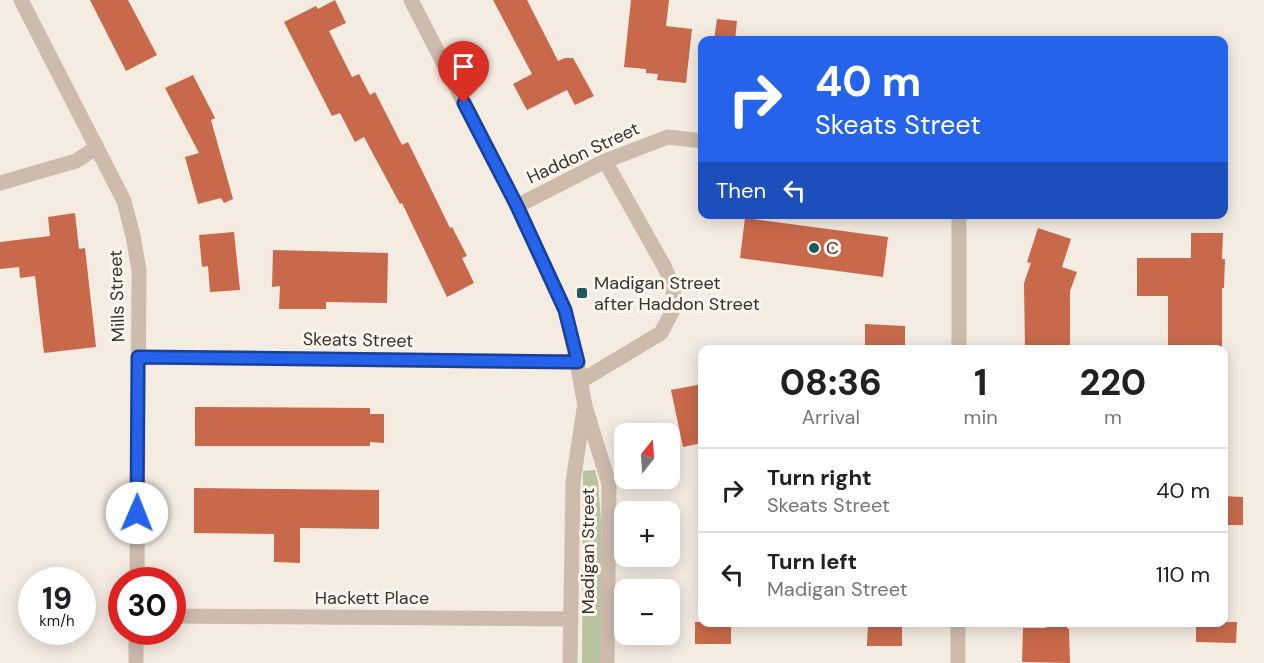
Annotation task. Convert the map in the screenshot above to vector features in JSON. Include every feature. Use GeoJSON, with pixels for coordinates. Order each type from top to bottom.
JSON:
{"type":"FeatureCollection","features":[{"type":"Feature","properties":{"kind":"street","name":"Mills Street"},"geometry":{"type":"LineString","coordinates":[[21,0],[124,201],[133,236],[139,270],[137,567]]}},
{"type":"Feature","properties":{"kind":"street","name":"Madigan Street"},"geometry":{"type":"LineString","coordinates":[[411,0],[517,206],[565,310],[578,362],[585,406],[609,484],[607,663]]}},
{"type":"Feature","properties":{"kind":"street","name":"Haddon Street"},"geometry":{"type":"LineString","coordinates":[[517,206],[605,161],[668,137],[698,141]]}},
{"type":"Feature","properties":{"kind":"street"},"geometry":{"type":"LineString","coordinates":[[0,183],[76,161],[97,147]]}},
{"type":"Feature","properties":{"kind":"street"},"geometry":{"type":"LineString","coordinates":[[581,381],[661,333],[673,310],[672,284],[664,266],[605,161]]}},
{"type":"Feature","properties":{"kind":"street"},"geometry":{"type":"LineString","coordinates":[[959,219],[959,345]]}},
{"type":"Feature","properties":{"kind":"street","name":"Skeats Street"},"geometry":{"type":"LineString","coordinates":[[138,357],[578,362]]}},
{"type":"Feature","properties":{"kind":"street","name":"Madigan Street"},"geometry":{"type":"LineString","coordinates":[[570,663],[573,482],[585,406]]}},
{"type":"Feature","properties":{"kind":"street","name":"Hackett Place"},"geometry":{"type":"LineString","coordinates":[[186,616],[571,619]]}},
{"type":"Feature","properties":{"kind":"street"},"geometry":{"type":"LineString","coordinates":[[958,627],[958,663]]}},
{"type":"Feature","properties":{"kind":"street"},"geometry":{"type":"LineString","coordinates":[[136,645],[136,663]]}},
{"type":"Feature","properties":{"kind":"green space"},"geometry":{"type":"Polygon","coordinates":[[[595,470],[598,481],[603,549],[603,663],[582,663],[583,471],[595,470]]]}},
{"type":"Feature","properties":{"kind":"building"},"geometry":{"type":"Polygon","coordinates":[[[90,0],[128,0],[157,55],[126,71],[90,0]]]}},
{"type":"Feature","properties":{"kind":"building"},"geometry":{"type":"Polygon","coordinates":[[[335,0],[346,23],[329,31],[352,77],[359,74],[370,95],[375,92],[402,145],[408,142],[450,228],[452,227],[467,256],[462,258],[474,283],[447,297],[402,203],[400,204],[364,137],[355,142],[340,113],[332,116],[284,22],[316,6],[318,9],[335,0]]]}},
{"type":"Feature","properties":{"kind":"building"},"geometry":{"type":"Polygon","coordinates":[[[493,0],[527,0],[558,61],[573,58],[594,96],[575,105],[567,90],[527,110],[513,84],[532,74],[493,0]]]}},
{"type":"Feature","properties":{"kind":"building"},"geometry":{"type":"Polygon","coordinates":[[[631,0],[669,0],[666,26],[692,29],[686,83],[657,80],[658,74],[646,73],[646,69],[624,67],[631,0]]]}},
{"type":"Feature","properties":{"kind":"building"},"geometry":{"type":"Polygon","coordinates":[[[717,19],[737,21],[735,36],[715,36],[717,19]]]}},
{"type":"Feature","properties":{"kind":"building"},"geometry":{"type":"Polygon","coordinates":[[[193,75],[215,118],[211,120],[233,199],[224,203],[221,198],[198,204],[185,157],[199,153],[165,88],[193,75]]]}},
{"type":"Feature","properties":{"kind":"building"},"geometry":{"type":"Polygon","coordinates":[[[75,213],[79,249],[85,248],[96,347],[44,353],[35,276],[20,278],[19,267],[0,269],[0,242],[50,236],[48,217],[75,213]]]}},
{"type":"Feature","properties":{"kind":"building","name":"C"},"geometry":{"type":"Polygon","coordinates":[[[745,219],[888,237],[883,277],[740,258],[745,219]]]}},
{"type":"Feature","properties":{"kind":"building"},"geometry":{"type":"Polygon","coordinates":[[[1038,228],[1071,239],[1062,267],[1077,272],[1070,291],[1070,345],[1025,345],[1024,283],[1031,263],[1027,262],[1038,228]]]}},
{"type":"Feature","properties":{"kind":"building"},"geometry":{"type":"Polygon","coordinates":[[[234,232],[240,290],[210,292],[208,266],[202,267],[199,235],[234,232]]]}},
{"type":"Feature","properties":{"kind":"building"},"geometry":{"type":"Polygon","coordinates":[[[1191,233],[1223,233],[1222,259],[1225,259],[1224,288],[1222,288],[1222,345],[1168,345],[1168,296],[1137,296],[1137,258],[1191,258],[1191,233]]]}},
{"type":"Feature","properties":{"kind":"building"},"geometry":{"type":"Polygon","coordinates":[[[273,250],[388,253],[387,303],[326,302],[326,309],[279,309],[280,286],[272,287],[273,250]]]}},
{"type":"Feature","properties":{"kind":"building"},"geometry":{"type":"Polygon","coordinates":[[[865,324],[905,326],[905,345],[865,345],[865,324]]]}},
{"type":"Feature","properties":{"kind":"building"},"geometry":{"type":"Polygon","coordinates":[[[698,385],[698,444],[683,447],[680,423],[678,423],[671,390],[698,385]]]}},
{"type":"Feature","properties":{"kind":"building"},"geometry":{"type":"Polygon","coordinates":[[[195,407],[370,408],[370,414],[384,414],[384,443],[370,442],[370,446],[195,446],[195,407]]]}},
{"type":"Feature","properties":{"kind":"building"},"geometry":{"type":"Polygon","coordinates":[[[194,488],[379,490],[379,529],[300,528],[300,563],[274,562],[274,534],[194,533],[194,488]]]}},
{"type":"Feature","properties":{"kind":"building"},"geometry":{"type":"Polygon","coordinates":[[[1228,496],[1243,497],[1243,525],[1228,525],[1228,496]]]}},
{"type":"Feature","properties":{"kind":"building"},"geometry":{"type":"Polygon","coordinates":[[[695,622],[698,622],[698,627],[731,627],[731,644],[695,644],[695,622]]]}},
{"type":"Feature","properties":{"kind":"building"},"geometry":{"type":"Polygon","coordinates":[[[1228,622],[1237,622],[1236,643],[1196,642],[1196,627],[1228,627],[1228,622]]]}},
{"type":"Feature","properties":{"kind":"building"},"geometry":{"type":"Polygon","coordinates":[[[868,627],[902,627],[902,646],[867,646],[868,627]]]}},
{"type":"Feature","properties":{"kind":"building"},"geometry":{"type":"Polygon","coordinates":[[[1067,627],[1069,629],[1070,663],[1022,662],[1023,628],[1067,627]]]}},
{"type":"Feature","properties":{"kind":"place","name":"C"},"geometry":{"type":"Point","coordinates":[814,248]}},
{"type":"Feature","properties":{"kind":"place","name":"Madigan Street after Haddon Street"},"geometry":{"type":"Point","coordinates":[582,293]}},
{"type":"Feature","properties":{"kind":"route"},"geometry":{"type":"LineString","coordinates":[[137,513],[138,357],[578,362],[565,310],[517,206],[464,103]]}}]}
